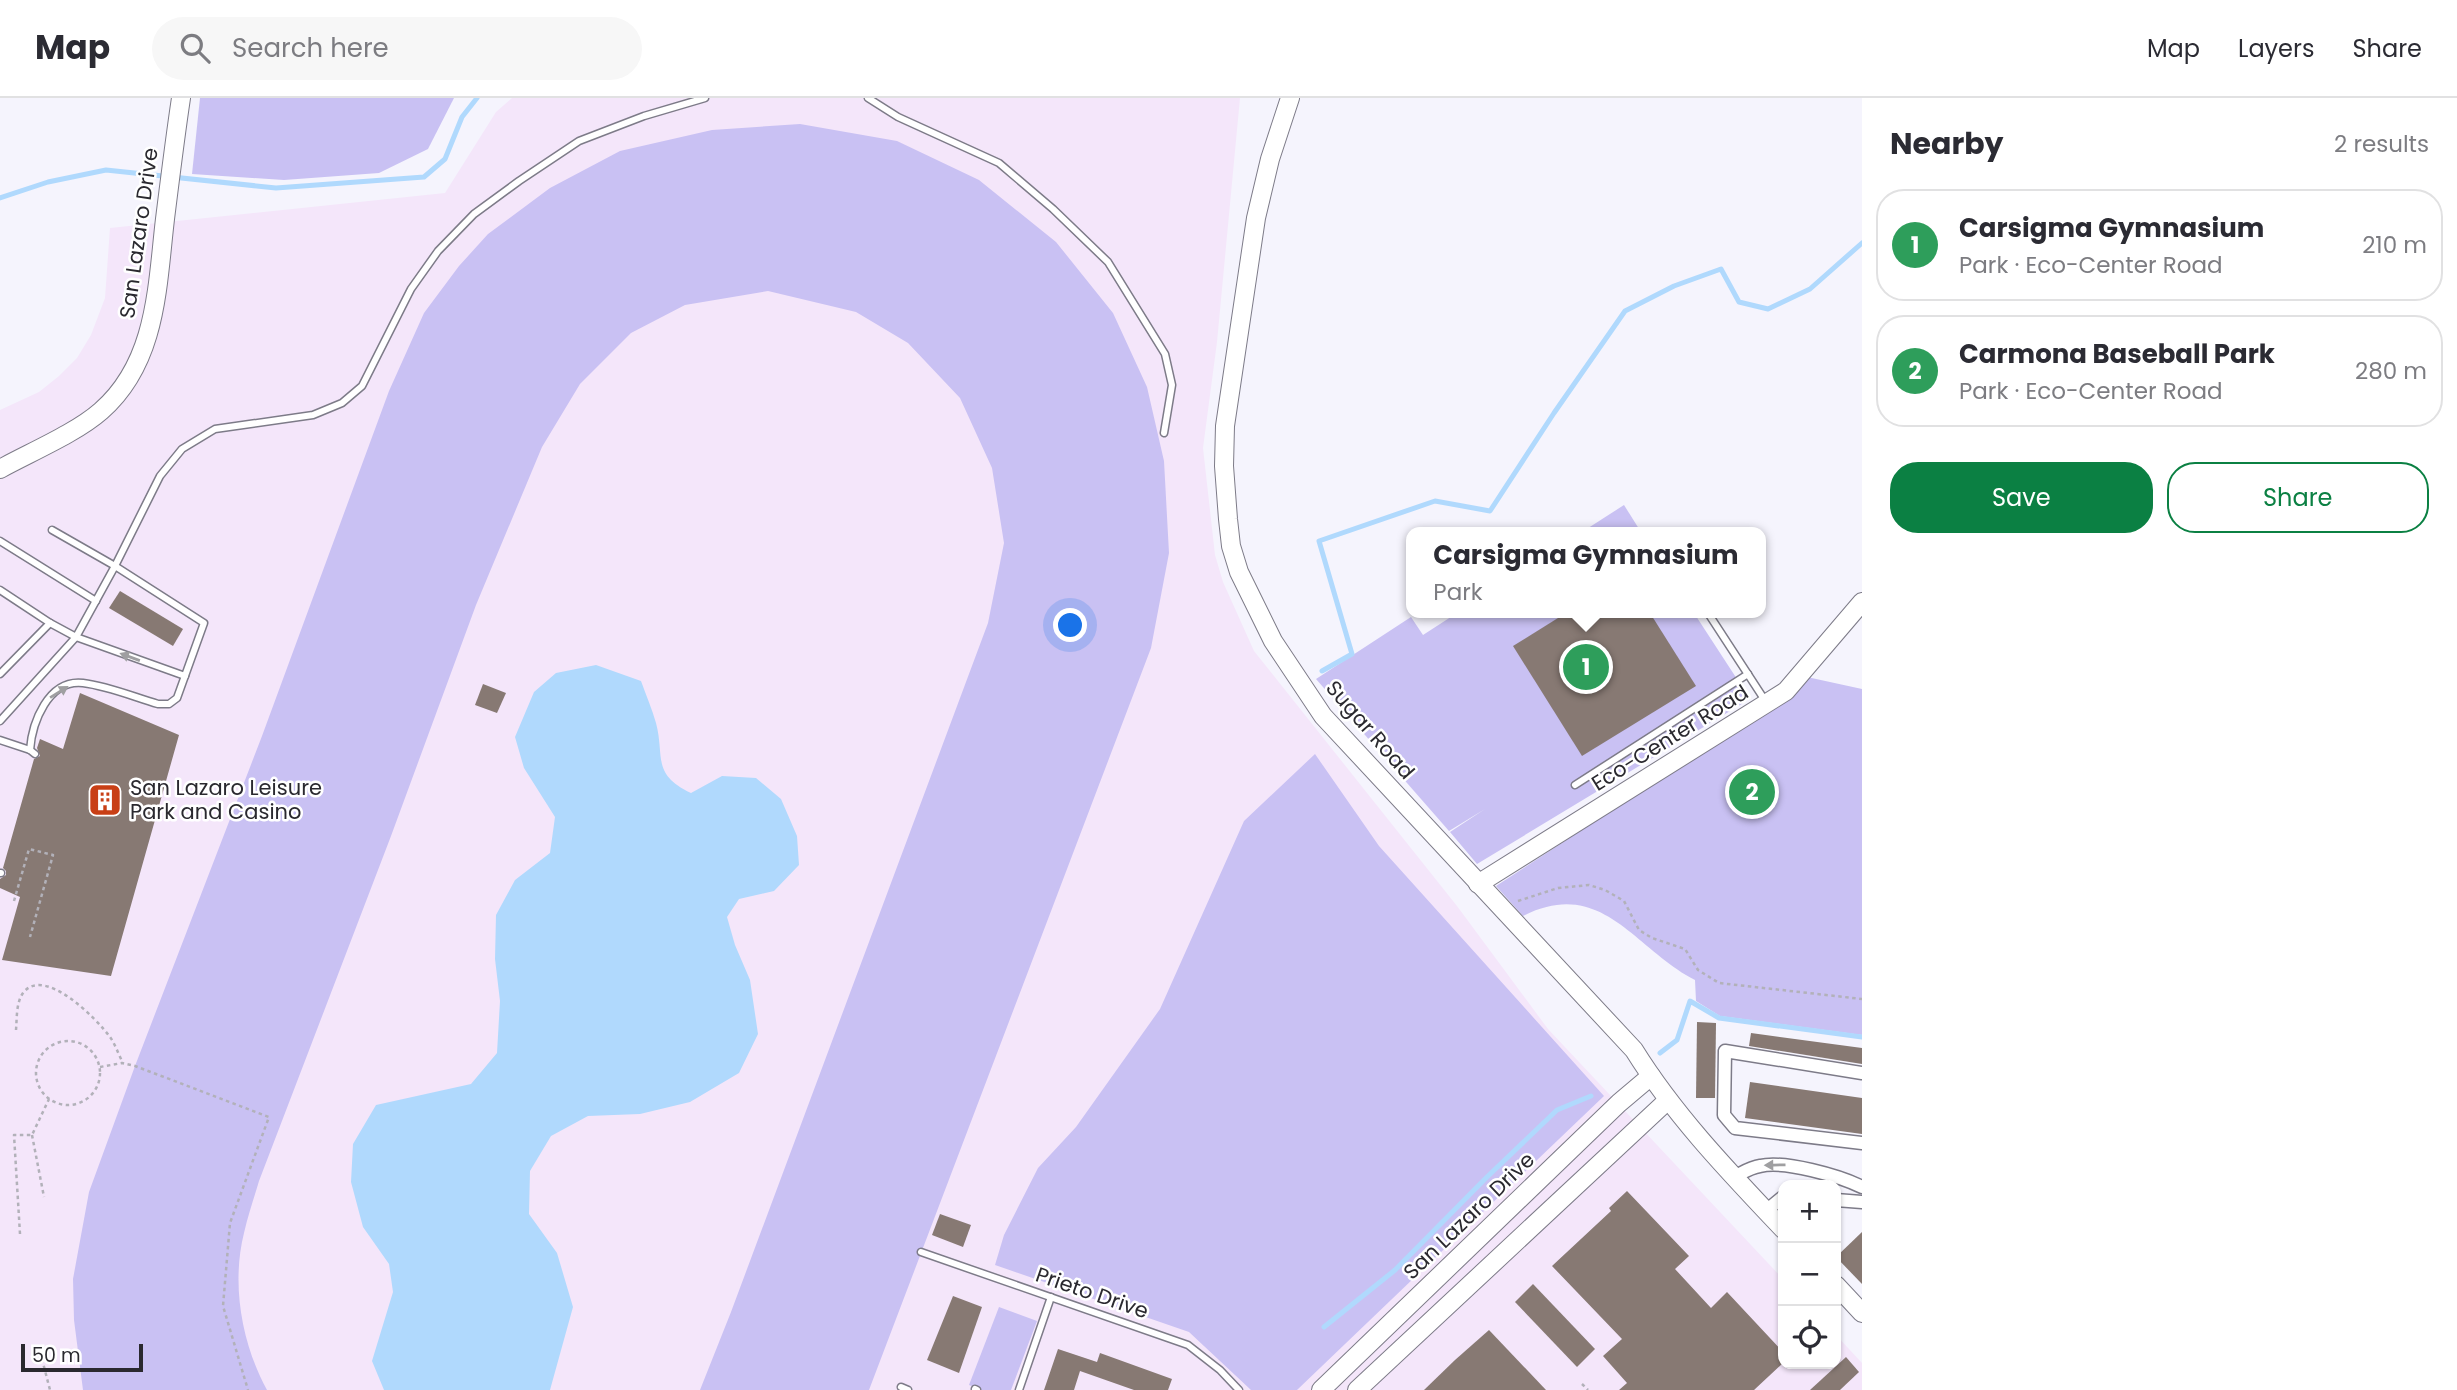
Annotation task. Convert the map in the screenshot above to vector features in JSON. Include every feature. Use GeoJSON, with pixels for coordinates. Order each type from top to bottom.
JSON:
{"type":"FeatureCollection","features":[{"type":"Feature","properties":{"kind":"street","name":"San Lazaro Drive"},"geometry":{"type":"LineString","coordinates":[[0,469],[101,411],[127,382],[144,348],[156,304],[181,98]]}},
{"type":"Feature","properties":{"kind":"street","name":"Sugar Road"},"geometry":{"type":"LineString","coordinates":[[1290,98],[1270,159],[1256,218],[1226,426],[1224,466],[1231,546],[1244,583],[1273,641],[1323,716],[1634,1050],[1668,1100],[1778,1224]]}},
{"type":"Feature","properties":{"kind":"street","name":"Eco-Center Road"},"geometry":{"type":"LineString","coordinates":[[1478,884],[1786,691],[1862,602]]}},
{"type":"Feature","properties":{"kind":"street"},"geometry":{"type":"LineString","coordinates":[[1862,1073],[1725,1051],[1724,1115],[1735,1128],[1862,1143]]}},
{"type":"Feature","properties":{"kind":"street","name":"San Lazaro Drive"},"geometry":{"type":"LineString","coordinates":[[1321,1390],[1619,1103],[1651,1076]]}},
{"type":"Feature","properties":{"kind":"street"},"geometry":{"type":"LineString","coordinates":[[1357,1390],[1668,1100]]}},
{"type":"Feature","properties":{"kind":"street"},"geometry":{"type":"LineString","coordinates":[[1734,1177],[1759,1166],[1797,1166],[1817,1179],[1846,1179],[1862,1187]]}},
{"type":"Feature","properties":{"kind":"street"},"geometry":{"type":"LineString","coordinates":[[1841,1200],[1862,1202]]}},
{"type":"Feature","properties":{"kind":"street"},"geometry":{"type":"LineString","coordinates":[[1766,1211],[1778,1201]]}},
{"type":"Feature","properties":{"kind":"street"},"geometry":{"type":"LineString","coordinates":[[1841,1290],[1862,1313]]}},
{"type":"Feature","properties":{"kind":"lane"},"geometry":{"type":"LineString","coordinates":[[0,721],[76,637],[116,566],[160,476],[182,449],[215,429],[313,415],[342,403],[362,386],[411,289],[438,251],[474,215],[579,141],[644,116],[705,98]]}},
{"type":"Feature","properties":{"kind":"lane"},"geometry":{"type":"LineString","coordinates":[[868,98],[898,117],[999,163],[1053,209],[1108,262],[1165,354],[1172,385],[1164,433]]}},
{"type":"Feature","properties":{"kind":"lane"},"geometry":{"type":"LineString","coordinates":[[0,740],[33,752],[32,734],[42,706],[52,695],[65,687],[80,683],[158,704],[169,704],[177,698],[204,623],[116,566],[52,530]]}},
{"type":"Feature","properties":{"kind":"lane"},"geometry":{"type":"LineString","coordinates":[[0,541],[96,601]]}},
{"type":"Feature","properties":{"kind":"lane"},"geometry":{"type":"LineString","coordinates":[[0,590],[76,637],[185,676]]}},
{"type":"Feature","properties":{"kind":"lane"},"geometry":{"type":"LineString","coordinates":[[1711,618],[1767,703]]}},
{"type":"Feature","properties":{"kind":"lane"},"geometry":{"type":"LineString","coordinates":[[0,674],[50,623]]}},
{"type":"Feature","properties":{"kind":"lane"},"geometry":{"type":"LineString","coordinates":[[1575,785],[1748,674]]}},
{"type":"Feature","properties":{"kind":"lane","name":"Prieto Drive"},"geometry":{"type":"LineString","coordinates":[[921,1252],[1188,1345],[1220,1370],[1239,1390]]}},
{"type":"Feature","properties":{"kind":"lane"},"geometry":{"type":"LineString","coordinates":[[1019,1390],[1051,1297]]}},
{"type":"Feature","properties":{"kind":"path"},"geometry":{"type":"LineString","coordinates":[[15,901],[29,849],[53,855],[30,937]]}},
{"type":"Feature","properties":{"kind":"path"},"geometry":{"type":"LineString","coordinates":[[1503,908],[1548,890],[1589,885],[1605,890],[1624,901],[1639,930],[1652,938],[1685,949],[1699,970],[1719,983],[1862,999]]}},
{"type":"Feature","properties":{"kind":"path"},"geometry":{"type":"LineString","coordinates":[[16,1030],[19,1000],[24,990],[35,985],[49,985],[67,996],[111,1038],[122,1063]]}},
{"type":"Feature","properties":{"kind":"path"},"geometry":{"type":"LineString","coordinates":[[62,1041],[79,1042],[93,1052],[100,1068],[99,1084],[82,1102],[65,1105],[50,1099],[38,1086],[36,1070],[41,1054],[62,1041]]}},
{"type":"Feature","properties":{"kind":"path"},"geometry":{"type":"LineString","coordinates":[[100,1068],[122,1063],[269,1117],[230,1223],[223,1306],[248,1390]]}},
{"type":"Feature","properties":{"kind":"path"},"geometry":{"type":"LineString","coordinates":[[44,1197],[33,1135],[50,1099]]}},
{"type":"Feature","properties":{"kind":"path"},"geometry":{"type":"LineString","coordinates":[[20,1234],[14,1135],[33,1135]]}},
{"type":"Feature","properties":{"kind":"path"},"geometry":{"type":"LineString","coordinates":[[41,1359],[51,1390]]}},
{"type":"Feature","properties":{"kind":"path"},"geometry":{"type":"LineString","coordinates":[[1582,1384],[1588,1390]]}},
{"type":"Feature","properties":{"kind":"shaded area"},"geometry":{"type":"Polygon","coordinates":[[[200,98],[454,98],[428,149],[379,173],[284,180],[192,174],[200,98]]]}},
{"type":"Feature","properties":{"kind":"shaded area"},"geometry":{"type":"Polygon","coordinates":[[[512,98],[1240,98],[1217,342],[1203,448],[1215,555],[1223,582],[1254,651],[1457,906],[1548,1029],[1778,1274],[1778,1369],[1841,1369],[1841,1340],[1862,1363],[1862,1390],[0,1390],[0,410],[39,392],[59,376],[77,358],[91,335],[105,298],[110,228],[445,193],[496,112],[512,98]]]}},
{"type":"Feature","properties":{"kind":"shaded area"},"geometry":{"type":"Polygon","coordinates":[[[800,124],[897,141],[979,180],[1056,242],[1113,313],[1147,387],[1164,461],[1169,553],[1151,648],[869,1390],[700,1390],[988,623],[1004,543],[992,468],[960,398],[908,343],[856,312],[768,291],[685,305],[631,333],[580,384],[542,447],[476,605],[249,1213],[240,1253],[241,1314],[251,1353],[267,1390],[83,1390],[74,1320],[73,1279],[89,1192],[389,391],[424,313],[459,266],[488,234],[550,188],[620,151],[712,130],[800,124]]]}},
{"type":"Feature","properties":{"kind":"shaded area"},"geometry":{"type":"Polygon","coordinates":[[[1624,505],[1638,527],[1590,527],[1624,505]]]}},
{"type":"Feature","properties":{"kind":"shaded area"},"geometry":{"type":"Polygon","coordinates":[[[1409,618],[1423,635],[1449,618],[1697,618],[1750,699],[1477,864],[1450,832],[1485,809],[1449,831],[1316,679],[1409,618]]]}},
{"type":"Feature","properties":{"kind":"shaded area"},"geometry":{"type":"Polygon","coordinates":[[[1807,677],[1862,689],[1862,1035],[1720,1016],[1696,1001],[1695,980],[1673,967],[1616,921],[1596,910],[1575,905],[1551,906],[1523,916],[1496,886],[1786,697],[1807,677]]]}},
{"type":"Feature","properties":{"kind":"shaded area"},"geometry":{"type":"Polygon","coordinates":[[[1315,754],[1379,846],[1604,1096],[1297,1390],[1251,1390],[1189,1332],[995,1265],[1004,1235],[1038,1168],[1076,1127],[1160,1009],[1244,821],[1315,754]]]}},
{"type":"Feature","properties":{"kind":"shaded area"},"geometry":{"type":"Polygon","coordinates":[[[999,1307],[1037,1321],[1011,1390],[982,1390],[969,1385],[999,1307]]]}},
{"type":"Feature","properties":{"kind":"water"},"geometry":{"type":"Polygon","coordinates":[[[596,665],[641,681],[656,723],[662,764],[670,779],[678,786],[691,793],[722,776],[756,778],[781,799],[797,836],[799,865],[774,891],[739,899],[727,917],[750,980],[758,1034],[739,1073],[690,1102],[640,1114],[588,1116],[551,1136],[530,1171],[529,1214],[557,1253],[573,1307],[550,1390],[384,1390],[372,1361],[393,1292],[389,1264],[363,1227],[351,1182],[353,1144],[376,1105],[471,1084],[497,1053],[500,1001],[495,959],[496,915],[515,880],[550,853],[555,817],[524,768],[515,737],[534,692],[556,673],[596,665]]]}},
{"type":"Feature","properties":{"kind":"building"},"geometry":{"type":"Polygon","coordinates":[[[120,591],[183,629],[173,646],[109,608],[120,591]]]}},
{"type":"Feature","properties":{"kind":"building"},"geometry":{"type":"Polygon","coordinates":[[[1558,618],[1653,618],[1696,686],[1582,756],[1513,646],[1558,618]]]}},
{"type":"Feature","properties":{"kind":"building"},"geometry":{"type":"Polygon","coordinates":[[[483,684],[506,693],[497,713],[475,705],[483,684]]]}},
{"type":"Feature","properties":{"kind":"building","name":"San Lazaro Leisure Park and Casino"},"geometry":{"type":"Polygon","coordinates":[[[80,693],[179,735],[111,976],[2,960],[20,897],[0,888],[0,879],[6,875],[3,868],[34,759],[40,756],[37,748],[40,739],[63,749],[80,693]]]}},
{"type":"Feature","properties":{"kind":"building"},"geometry":{"type":"Polygon","coordinates":[[[1697,1022],[1716,1023],[1715,1098],[1696,1098],[1697,1022]]]}},
{"type":"Feature","properties":{"kind":"building"},"geometry":{"type":"Polygon","coordinates":[[[1751,1033],[1862,1048],[1862,1064],[1749,1046],[1751,1033]]]}},
{"type":"Feature","properties":{"kind":"building"},"geometry":{"type":"Polygon","coordinates":[[[1750,1082],[1862,1098],[1862,1134],[1745,1118],[1750,1082]]]}},
{"type":"Feature","properties":{"kind":"building"},"geometry":{"type":"Polygon","coordinates":[[[1627,1191],[1689,1256],[1675,1269],[1711,1308],[1727,1292],[1778,1347],[1778,1368],[1754,1390],[1619,1390],[1627,1383],[1603,1356],[1622,1339],[1552,1266],[1611,1211],[1609,1208],[1627,1191]]]}},
{"type":"Feature","properties":{"kind":"building"},"geometry":{"type":"Polygon","coordinates":[[[940,1214],[971,1225],[963,1247],[932,1235],[940,1214]]]}},
{"type":"Feature","properties":{"kind":"building"},"geometry":{"type":"Polygon","coordinates":[[[1862,1232],[1862,1284],[1841,1262],[1841,1252],[1862,1232]]]}},
{"type":"Feature","properties":{"kind":"building"},"geometry":{"type":"Polygon","coordinates":[[[1533,1284],[1595,1349],[1577,1367],[1515,1302],[1533,1284]]]}},
{"type":"Feature","properties":{"kind":"building"},"geometry":{"type":"Polygon","coordinates":[[[953,1296],[982,1307],[959,1373],[927,1360],[953,1296]]]}},
{"type":"Feature","properties":{"kind":"building"},"geometry":{"type":"Polygon","coordinates":[[[1489,1330],[1546,1390],[1424,1390],[1455,1360],[1489,1330]]]}},
{"type":"Feature","properties":{"kind":"building"},"geometry":{"type":"Polygon","coordinates":[[[1058,1349],[1097,1362],[1100,1353],[1172,1379],[1168,1390],[1134,1390],[1080,1371],[1074,1390],[1044,1390],[1058,1349]]]}},
{"type":"Feature","properties":{"kind":"building"},"geometry":{"type":"Polygon","coordinates":[[[1846,1357],[1859,1372],[1840,1390],[1810,1390],[1833,1369],[1841,1369],[1841,1362],[1846,1357]]]}},
{"type":"Feature","properties":{"kind":"waterway"},"geometry":{"type":"LineString","coordinates":[[0,198],[48,182],[106,170],[276,188],[424,177],[445,159],[462,117],[477,98]]}},
{"type":"Feature","properties":{"kind":"waterway"},"geometry":{"type":"LineString","coordinates":[[1322,671],[1352,654],[1319,541],[1435,501],[1490,511],[1625,311],[1674,286],[1721,269],[1739,302],[1768,309],[1810,289],[1862,243]]}},
{"type":"Feature","properties":{"kind":"waterway"},"geometry":{"type":"LineString","coordinates":[[1660,1053],[1677,1040],[1690,1001],[1719,1018],[1862,1037]]}},
{"type":"Feature","properties":{"kind":"waterway"},"geometry":{"type":"LineString","coordinates":[[1324,1327],[1395,1270],[1557,1110],[1591,1096]]}},
{"type":"Feature","properties":{"kind":"place","name":"Carsigma Gymnasium"},"geometry":{"type":"Point","coordinates":[1586,667]}},
{"type":"Feature","properties":{"kind":"place","name":"Carmona Baseball Park"},"geometry":{"type":"Point","coordinates":[1752,792]}},
{"type":"Feature","properties":{"kind":"place","name":"San Lazaro Leisure Park and Casino"},"geometry":{"type":"Point","coordinates":[105,800]}}]}
